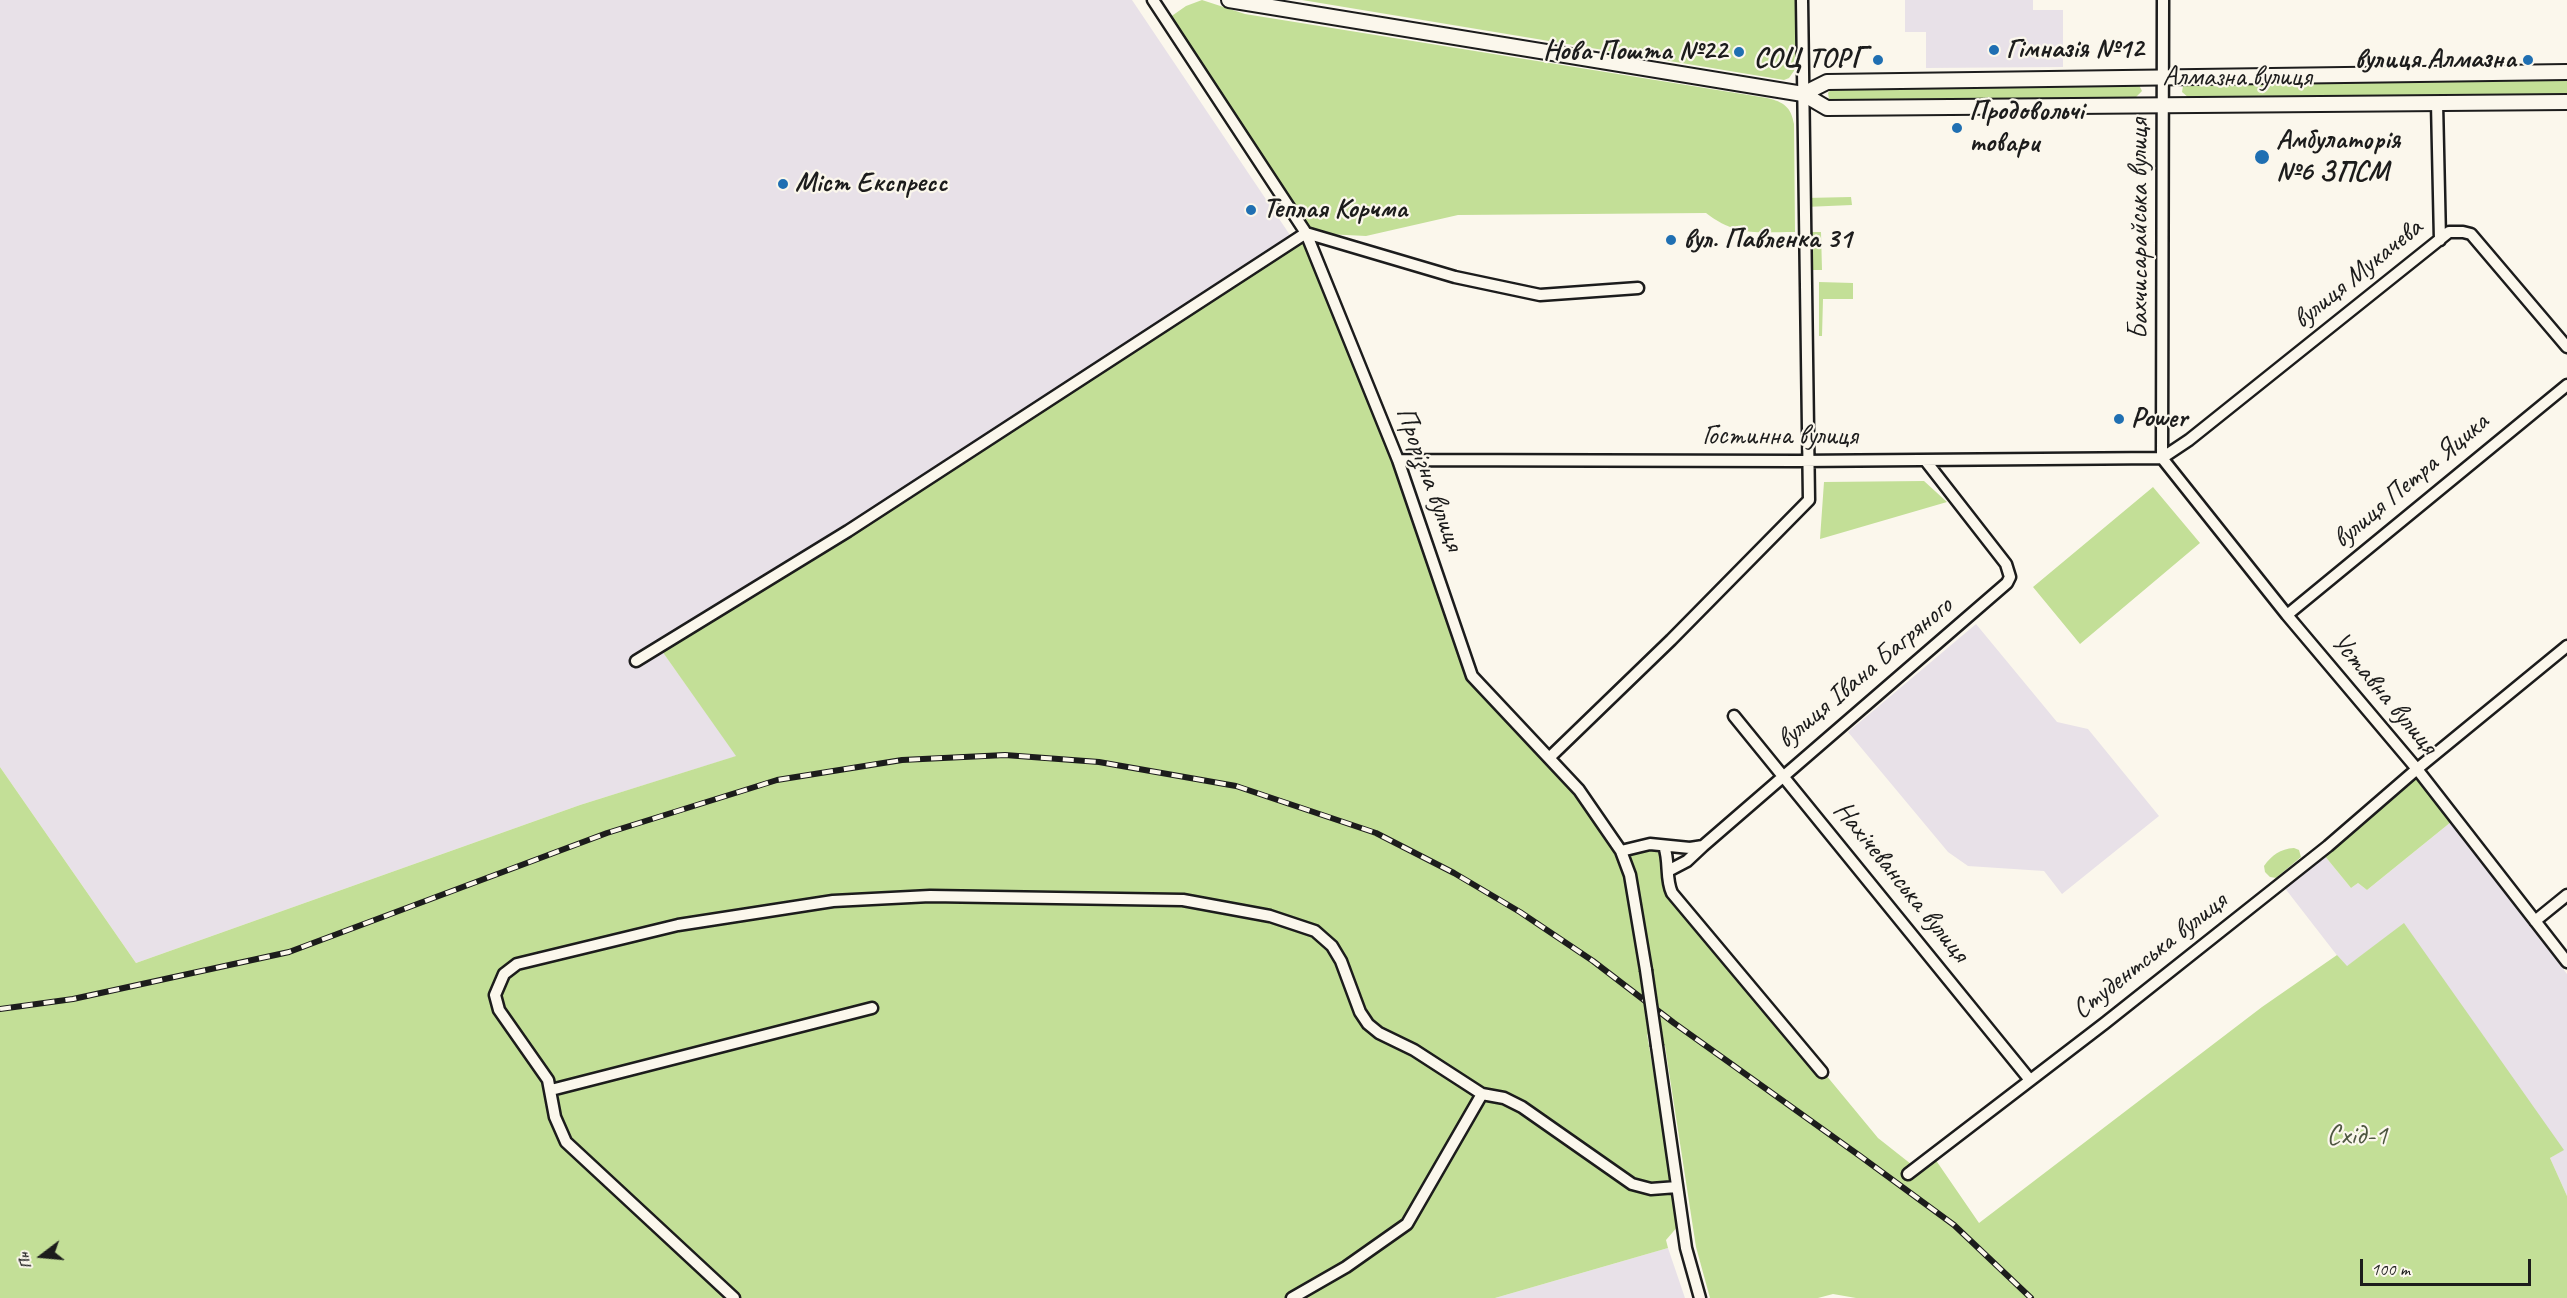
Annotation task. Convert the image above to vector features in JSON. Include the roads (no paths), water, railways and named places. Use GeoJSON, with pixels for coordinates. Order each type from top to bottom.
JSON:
{"type":"FeatureCollection","features":[{"type":"Feature","properties":{"kind":"street","name":"Прорізна вулиця"},"geometry":{"type":"LineString","coordinates":[[1154,0],[1306,233],[1398,460],[1472,676],[1580,790],[1621,851],[1632,884],[1686,1248],[1700,1298]]}},
{"type":"Feature","properties":{"kind":"street","name":"Алмазна вулиця"},"geometry":{"type":"LineString","coordinates":[[1229,0],[1803,94],[1827,108],[2567,102]]}},
{"type":"Feature","properties":{"kind":"street"},"geometry":{"type":"LineString","coordinates":[[1550,757],[1671,640],[1809,500],[1802,0]]}},
{"type":"Feature","properties":{"kind":"street","name":"Бахчисарайська вулиця"},"geometry":{"type":"LineString","coordinates":[[2162,458],[2165,104],[2163,0]]}},
{"type":"Feature","properties":{"kind":"street","name":"Алмазна вулиця"},"geometry":{"type":"LineString","coordinates":[[1803,94],[1827,82],[2567,72]]}},
{"type":"Feature","properties":{"kind":"street"},"geometry":{"type":"LineString","coordinates":[[2437,103],[2440,240]]}},
{"type":"Feature","properties":{"kind":"street","name":"вулиця Мукачева"},"geometry":{"type":"LineString","coordinates":[[2162,458],[2189,440],[2449,232],[2471,234],[2567,347]]}},
{"type":"Feature","properties":{"kind":"street"},"geometry":{"type":"LineString","coordinates":[[636,661],[858,524],[1306,233],[1455,277],[1539,295],[1638,288]]}},
{"type":"Feature","properties":{"kind":"street","name":"вулиця Петра Яцика"},"geometry":{"type":"LineString","coordinates":[[2287,615],[2567,385]]}},
{"type":"Feature","properties":{"kind":"street","name":"Гостинна вулиця"},"geometry":{"type":"LineString","coordinates":[[1398,460],[1809,461],[2162,458]]}},
{"type":"Feature","properties":{"kind":"street","name":"Уставна вулиця"},"geometry":{"type":"LineString","coordinates":[[2162,458],[2287,615],[2417,769],[2567,962]]}},
{"type":"Feature","properties":{"kind":"street","name":"вулиця Івана Багряного"},"geometry":{"type":"LineString","coordinates":[[1668,872],[1686,861],[2007,583],[2010,577],[2006,564],[1925,460]]}},
{"type":"Feature","properties":{"kind":"street","name":"Студентська вулиця"},"geometry":{"type":"LineString","coordinates":[[1908,1174],[2114,1017],[2328,846],[2417,769],[2567,646]]}},
{"type":"Feature","properties":{"kind":"street","name":"Нахічеванська вулиця"},"geometry":{"type":"LineString","coordinates":[[1734,716],[1784,774],[2030,1080]]}},
{"type":"Feature","properties":{"kind":"street"},"geometry":{"type":"LineString","coordinates":[[1621,851],[1650,844],[1690,848],[1703,846]]}},
{"type":"Feature","properties":{"kind":"street"},"geometry":{"type":"LineString","coordinates":[[1664,846],[1669,858],[1668,884],[1672,893],[1822,1072]]}},
{"type":"Feature","properties":{"kind":"street"},"geometry":{"type":"LineString","coordinates":[[2535,921],[2567,894]]}},
{"type":"Feature","properties":{"kind":"street"},"geometry":{"type":"LineString","coordinates":[[734,1298],[566,1142],[555,1117],[548,1080],[499,1010],[495,995],[504,974],[517,964],[678,925],[833,901],[930,896],[1183,900],[1270,916],[1315,931],[1332,946],[1341,961],[1360,1012],[1368,1024],[1379,1033],[1414,1050],[1482,1094],[1504,1098],[1522,1107],[1632,1184],[1651,1189],[1677,1187]]}},
{"type":"Feature","properties":{"kind":"street"},"geometry":{"type":"LineString","coordinates":[[551,1090],[872,1008]]}},
{"type":"Feature","properties":{"kind":"street"},"geometry":{"type":"LineString","coordinates":[[1292,1298],[1346,1267],[1407,1224],[1482,1094]]}},
{"type":"Feature","properties":{"kind":"railway"},"geometry":{"type":"LineString","coordinates":[[0,1009],[73,999],[289,952],[607,833],[777,780],[902,760],[1005,755],[1099,762],[1236,786],[1376,833],[1454,873],[1520,912],[1593,961],[1674,1023],[1954,1225],[2031,1298]]}},
{"type":"Feature","properties":{"kind":"place","name":"Гімназія №12"},"geometry":{"type":"Point","coordinates":[1994,50]}},
{"type":"Feature","properties":{"kind":"place","name":"Нова Пошта №22"},"geometry":{"type":"Point","coordinates":[1739,52]}},
{"type":"Feature","properties":{"kind":"place","name":"СОЦ ТОРГ"},"geometry":{"type":"Point","coordinates":[1878,60]}},
{"type":"Feature","properties":{"kind":"place","name":"вулиця Алмазна"},"geometry":{"type":"Point","coordinates":[2528,60]}},
{"type":"Feature","properties":{"kind":"place","name":"Продовольчі товари"},"geometry":{"type":"Point","coordinates":[1957,128]}},
{"type":"Feature","properties":{"kind":"place","name":"Амбулаторія №6 ЗПСМ"},"geometry":{"type":"Point","coordinates":[2262,157]}},
{"type":"Feature","properties":{"kind":"place","name":"Міст Експресс"},"geometry":{"type":"Point","coordinates":[783,184]}},
{"type":"Feature","properties":{"kind":"place","name":"Теплая Корчма"},"geometry":{"type":"Point","coordinates":[1251,210]}},
{"type":"Feature","properties":{"kind":"place","name":"вул. Павленка 31"},"geometry":{"type":"Point","coordinates":[1671,240]}},
{"type":"Feature","properties":{"kind":"place","name":"Power"},"geometry":{"type":"Point","coordinates":[2119,419]}},
{"type":"Feature","properties":{"kind":"park label","name":"Схід-1"},"geometry":{"type":"Point","coordinates":[2357,1137]}}]}
